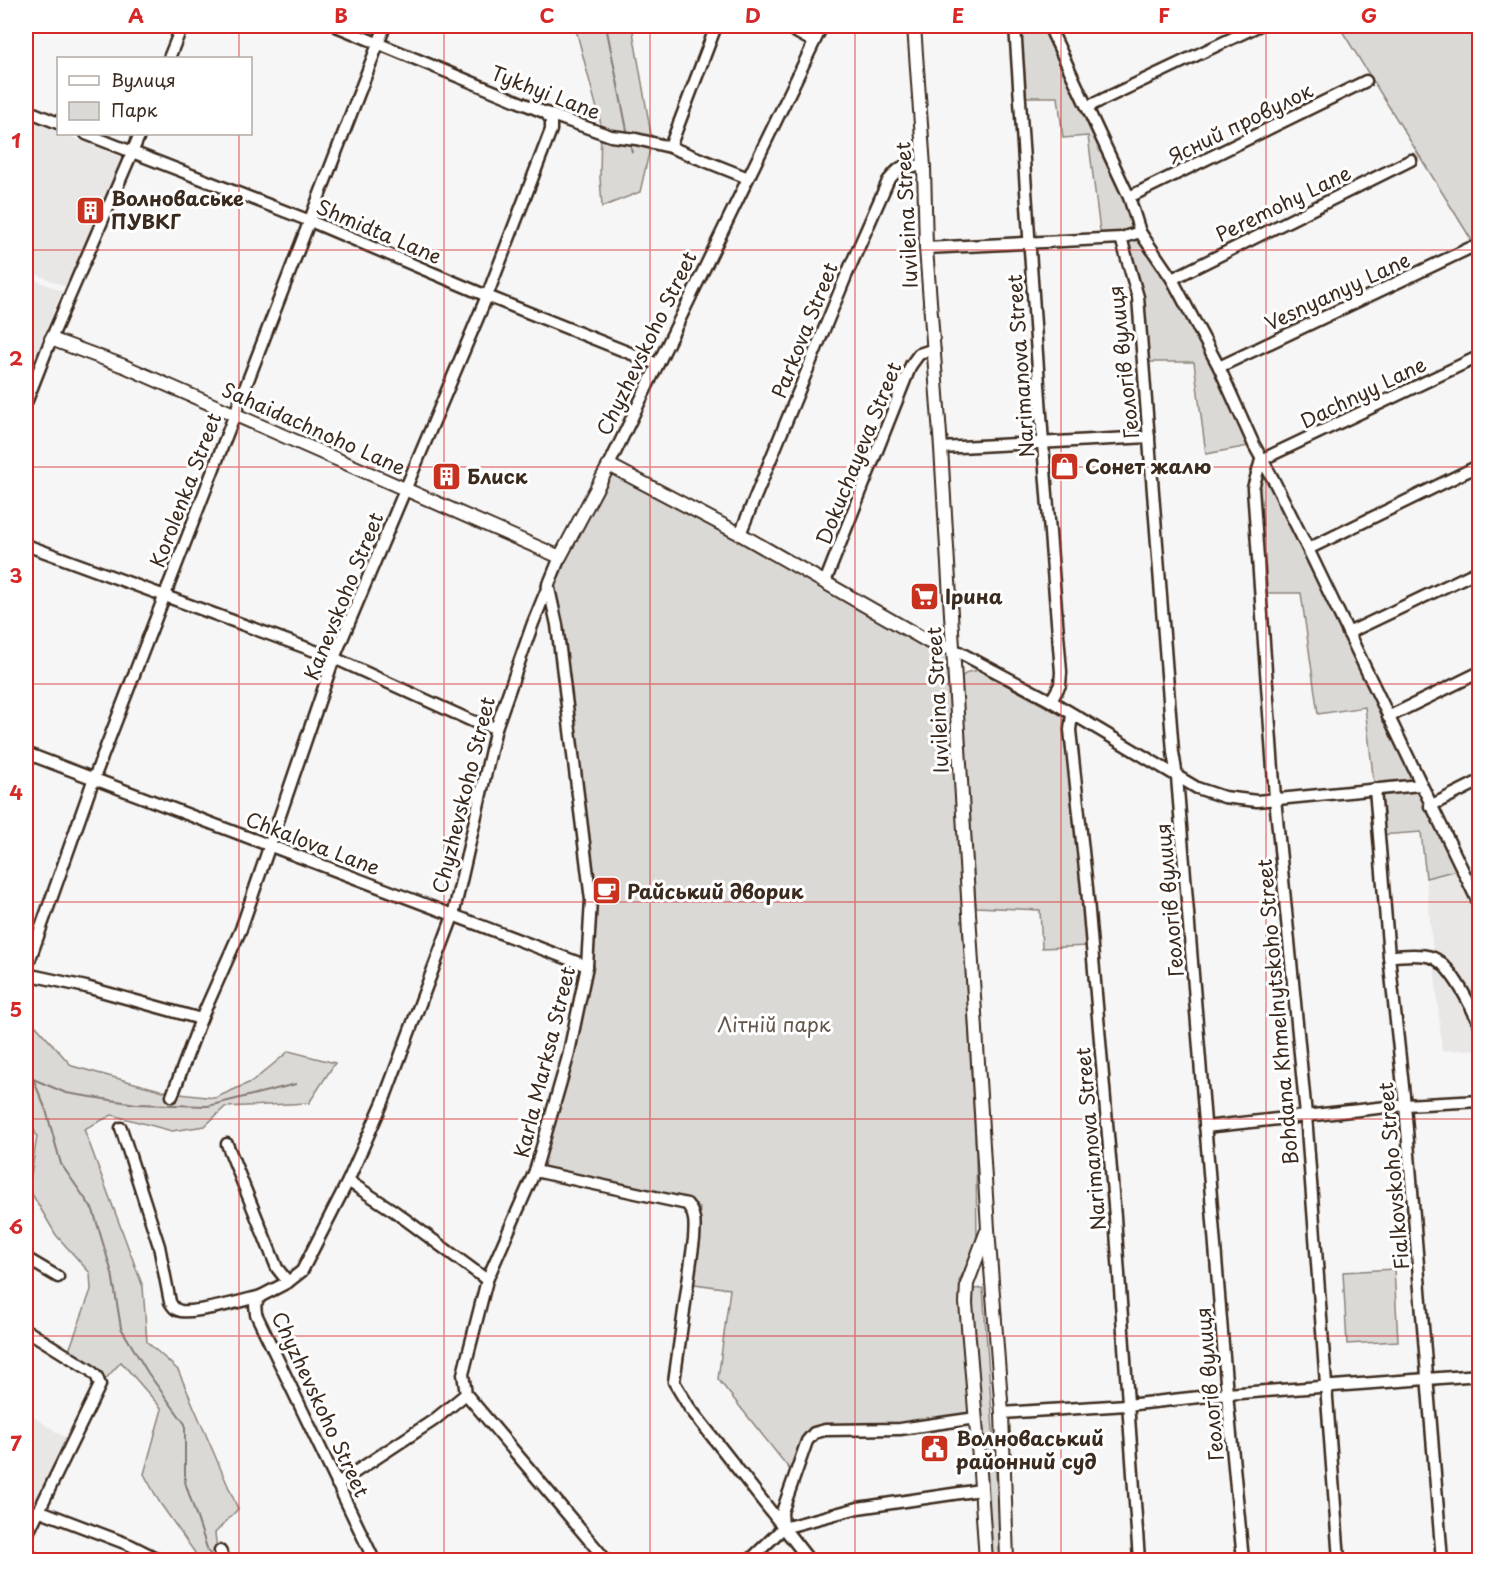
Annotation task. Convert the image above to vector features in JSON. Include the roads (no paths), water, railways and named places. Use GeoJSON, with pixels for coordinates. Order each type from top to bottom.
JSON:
{"type":"FeatureCollection","features":[{"type":"Feature","properties":{"kind":"street"},"geometry":{"type":"LineString","coordinates":[[169,57],[182,26]]}},
{"type":"Feature","properties":{"kind":"street","name":"Tykhyi Lane"},"geometry":{"type":"LineString","coordinates":[[336,26],[546,113],[611,136],[670,147],[748,178]]}},
{"type":"Feature","properties":{"kind":"street","name":"Korolenka Street"},"geometry":{"type":"LineString","coordinates":[[26,972],[94,778],[385,26]]}},
{"type":"Feature","properties":{"kind":"street"},"geometry":{"type":"LineString","coordinates":[[670,147],[716,26]]}},
{"type":"Feature","properties":{"kind":"street"},"geometry":{"type":"LineString","coordinates":[[784,26],[814,42]]}},
{"type":"Feature","properties":{"kind":"street","name":"Chyzhevskoho Street"},"geometry":{"type":"LineString","coordinates":[[374,1560],[256,1314],[255,1304],[261,1296],[288,1282],[302,1271],[348,1181],[383,1102],[453,916],[496,728],[548,584],[609,465],[822,26]]}},
{"type":"Feature","properties":{"kind":"street","name":"Iuvileina Street"},"geometry":{"type":"LineString","coordinates":[[914,26],[988,1229],[1002,1413],[1007,1560]]}},
{"type":"Feature","properties":{"kind":"street","name":"Narimanova Street"},"geometry":{"type":"LineString","coordinates":[[1015,26],[1043,444],[1062,672],[1060,685],[1051,701]]}},
{"type":"Feature","properties":{"kind":"street"},"geometry":{"type":"LineString","coordinates":[[1049,26],[1129,197],[1140,232],[1172,279],[1219,367],[1430,806],[1476,891],[1479,906]]}},
{"type":"Feature","properties":{"kind":"street"},"geometry":{"type":"LineString","coordinates":[[1087,107],[1258,26]]}},
{"type":"Feature","properties":{"kind":"street","name":"Ясний провулок"},"geometry":{"type":"LineString","coordinates":[[1129,197],[1366,81]]}},
{"type":"Feature","properties":{"kind":"street"},"geometry":{"type":"LineString","coordinates":[[26,110],[57,123]]}},
{"type":"Feature","properties":{"kind":"street","name":"Kanevskoho Street"},"geometry":{"type":"LineString","coordinates":[[172,1096],[201,1019],[241,929],[334,658],[487,296],[551,130],[551,120],[546,113]]}},
{"type":"Feature","properties":{"kind":"street","name":"Shmidta Lane"},"geometry":{"type":"LineString","coordinates":[[89,135],[310,221],[487,296],[657,364]]}},
{"type":"Feature","properties":{"kind":"street"},"geometry":{"type":"LineString","coordinates":[[26,403],[51,339],[140,135]]}},
{"type":"Feature","properties":{"kind":"street","name":"Peremohy Lane"},"geometry":{"type":"LineString","coordinates":[[1172,279],[1411,160]]}},
{"type":"Feature","properties":{"kind":"street","name":"Parkova Street"},"geometry":{"type":"LineString","coordinates":[[740,534],[841,287],[888,181],[898,169],[905,165],[924,167]]}},
{"type":"Feature","properties":{"kind":"street"},"geometry":{"type":"LineString","coordinates":[[926,248],[1121,238],[1140,232]]}},
{"type":"Feature","properties":{"kind":"street","name":"Геологів вулиця"},"geometry":{"type":"LineString","coordinates":[[1121,238],[1138,297],[1173,752],[1177,777],[1227,1394],[1243,1560]]}},
{"type":"Feature","properties":{"kind":"street","name":"Vesnyanyy Lane"},"geometry":{"type":"LineString","coordinates":[[1219,367],[1470,248]]}},
{"type":"Feature","properties":{"kind":"street","name":"Sahaidachnoho Lane"},"geometry":{"type":"LineString","coordinates":[[51,339],[124,366],[560,557]]}},
{"type":"Feature","properties":{"kind":"street","name":"Dokuchayeva Street"},"geometry":{"type":"LineString","coordinates":[[825,582],[911,365],[919,354],[934,349]]}},
{"type":"Feature","properties":{"kind":"street","name":"Dachnyy Lane"},"geometry":{"type":"LineString","coordinates":[[1262,460],[1479,356]]}},
{"type":"Feature","properties":{"kind":"street"},"geometry":{"type":"LineString","coordinates":[[941,448],[1149,437]]}},
{"type":"Feature","properties":{"kind":"street","name":"Bohdana Khmelnytskoho Street"},"geometry":{"type":"LineString","coordinates":[[1262,460],[1253,488],[1275,798],[1306,1115],[1339,1560]]}},
{"type":"Feature","properties":{"kind":"street"},"geometry":{"type":"LineString","coordinates":[[609,465],[740,534],[929,642],[953,649],[1051,701],[1197,788],[1224,797],[1257,801],[1420,785]]}},
{"type":"Feature","properties":{"kind":"street"},"geometry":{"type":"LineString","coordinates":[[1308,549],[1479,465]]}},
{"type":"Feature","properties":{"kind":"street"},"geometry":{"type":"LineString","coordinates":[[26,545],[334,658],[472,722],[496,728]]}},
{"type":"Feature","properties":{"kind":"street"},"geometry":{"type":"LineString","coordinates":[[1348,633],[1479,570]]}},
{"type":"Feature","properties":{"kind":"street","name":"Karla Marksa Street"},"geometry":{"type":"LineString","coordinates":[[466,1394],[463,1374],[487,1280],[535,1171],[568,1057],[587,966],[591,900],[557,625],[548,584]]}},
{"type":"Feature","properties":{"kind":"street"},"geometry":{"type":"LineString","coordinates":[[1388,717],[1479,672]]}},
{"type":"Feature","properties":{"kind":"street","name":"Narimanova Street"},"geometry":{"type":"LineString","coordinates":[[1072,715],[1070,730],[1087,888],[1115,1217],[1139,1560]]}},
{"type":"Feature","properties":{"kind":"street","name":"Chkalova Lane"},"geometry":{"type":"LineString","coordinates":[[26,753],[587,966]]}},
{"type":"Feature","properties":{"kind":"street"},"geometry":{"type":"LineString","coordinates":[[1430,806],[1479,781]]}},
{"type":"Feature","properties":{"kind":"street","name":"Fialkovskoho Street"},"geometry":{"type":"LineString","coordinates":[[1375,789],[1389,956],[1405,1105],[1442,1560]]}},
{"type":"Feature","properties":{"kind":"street"},"geometry":{"type":"LineString","coordinates":[[1389,956],[1422,955],[1434,958],[1460,985],[1479,1025]]}},
{"type":"Feature","properties":{"kind":"street"},"geometry":{"type":"LineString","coordinates":[[26,972],[201,1019]]}},
{"type":"Feature","properties":{"kind":"street"},"geometry":{"type":"LineString","coordinates":[[1205,1127],[1405,1105],[1479,1101]]}},
{"type":"Feature","properties":{"kind":"street"},"geometry":{"type":"LineString","coordinates":[[121,1128],[159,1246],[170,1302],[174,1308],[180,1311],[197,1310],[261,1296]]}},
{"type":"Feature","properties":{"kind":"street"},"geometry":{"type":"LineString","coordinates":[[227,1144],[277,1268],[288,1282]]}},
{"type":"Feature","properties":{"kind":"street"},"geometry":{"type":"LineString","coordinates":[[535,1171],[687,1204],[692,1211],[695,1222],[674,1382],[689,1407],[809,1560]]}},
{"type":"Feature","properties":{"kind":"street"},"geometry":{"type":"LineString","coordinates":[[348,1181],[394,1211],[487,1280]]}},
{"type":"Feature","properties":{"kind":"street"},"geometry":{"type":"LineString","coordinates":[[986,1560],[966,1303],[967,1284],[988,1229]]}},
{"type":"Feature","properties":{"kind":"street"},"geometry":{"type":"LineString","coordinates":[[26,1258],[58,1277]]}},
{"type":"Feature","properties":{"kind":"street"},"geometry":{"type":"LineString","coordinates":[[967,1284],[975,1276],[980,1275],[988,1279],[993,1288]]}},
{"type":"Feature","properties":{"kind":"street"},"geometry":{"type":"LineString","coordinates":[[26,1329],[90,1370],[97,1377],[100,1385],[26,1537]]}},
{"type":"Feature","properties":{"kind":"street"},"geometry":{"type":"LineString","coordinates":[[1002,1413],[1127,1405],[1227,1394],[1479,1375]]}},
{"type":"Feature","properties":{"kind":"street"},"geometry":{"type":"LineString","coordinates":[[336,1484],[434,1420],[466,1394],[606,1560]]}},
{"type":"Feature","properties":{"kind":"street"},"geometry":{"type":"LineString","coordinates":[[783,1528],[782,1512],[807,1440],[814,1433],[841,1428],[900,1429],[976,1418]]}},
{"type":"Feature","properties":{"kind":"street"},"geometry":{"type":"LineString","coordinates":[[750,1560],[783,1528],[858,1508],[980,1490]]}},
{"type":"Feature","properties":{"kind":"street"},"geometry":{"type":"LineString","coordinates":[[38,1510],[130,1545],[160,1560]]}},
{"type":"Feature","properties":{"kind":"street"},"geometry":{"type":"LineString","coordinates":[[26,1553],[35,1560]]}},
{"type":"Feature","properties":{"kind":"waterway"},"geometry":{"type":"LineString","coordinates":[[606,26],[628,135]]}},
{"type":"Feature","properties":{"kind":"waterway"},"geometry":{"type":"LineString","coordinates":[[630,143],[632,152]]}},
{"type":"Feature","properties":{"kind":"waterway"},"geometry":{"type":"LineString","coordinates":[[26,1062],[46,1110],[61,1164],[93,1210],[112,1273],[121,1328],[148,1373],[185,1424],[185,1482],[208,1551],[214,1560]]}},
{"type":"Feature","properties":{"kind":"waterway"},"geometry":{"type":"LineString","coordinates":[[33,1079],[66,1093],[136,1104],[208,1106],[296,1084]]}},
{"type":"Feature","properties":{"kind":"place","name":"Волноваське ПУВКГ"},"geometry":{"type":"Point","coordinates":[90,210]}},
{"type":"Feature","properties":{"kind":"place","name":"Сонет жалю"},"geometry":{"type":"Point","coordinates":[1064,466]}},
{"type":"Feature","properties":{"kind":"place","name":"Блиск"},"geometry":{"type":"Point","coordinates":[446,476]}},
{"type":"Feature","properties":{"kind":"place","name":"Ірина"},"geometry":{"type":"Point","coordinates":[924,596]}},
{"type":"Feature","properties":{"kind":"place","name":"Райський дворик"},"geometry":{"type":"Point","coordinates":[606,891]}},
{"type":"Feature","properties":{"kind":"place","name":"Волноваський районний суд"},"geometry":{"type":"Point","coordinates":[935,1449]}},
{"type":"Feature","properties":{"kind":"park label","name":"Літній парк"},"geometry":{"type":"Point","coordinates":[774,1024]}}]}
